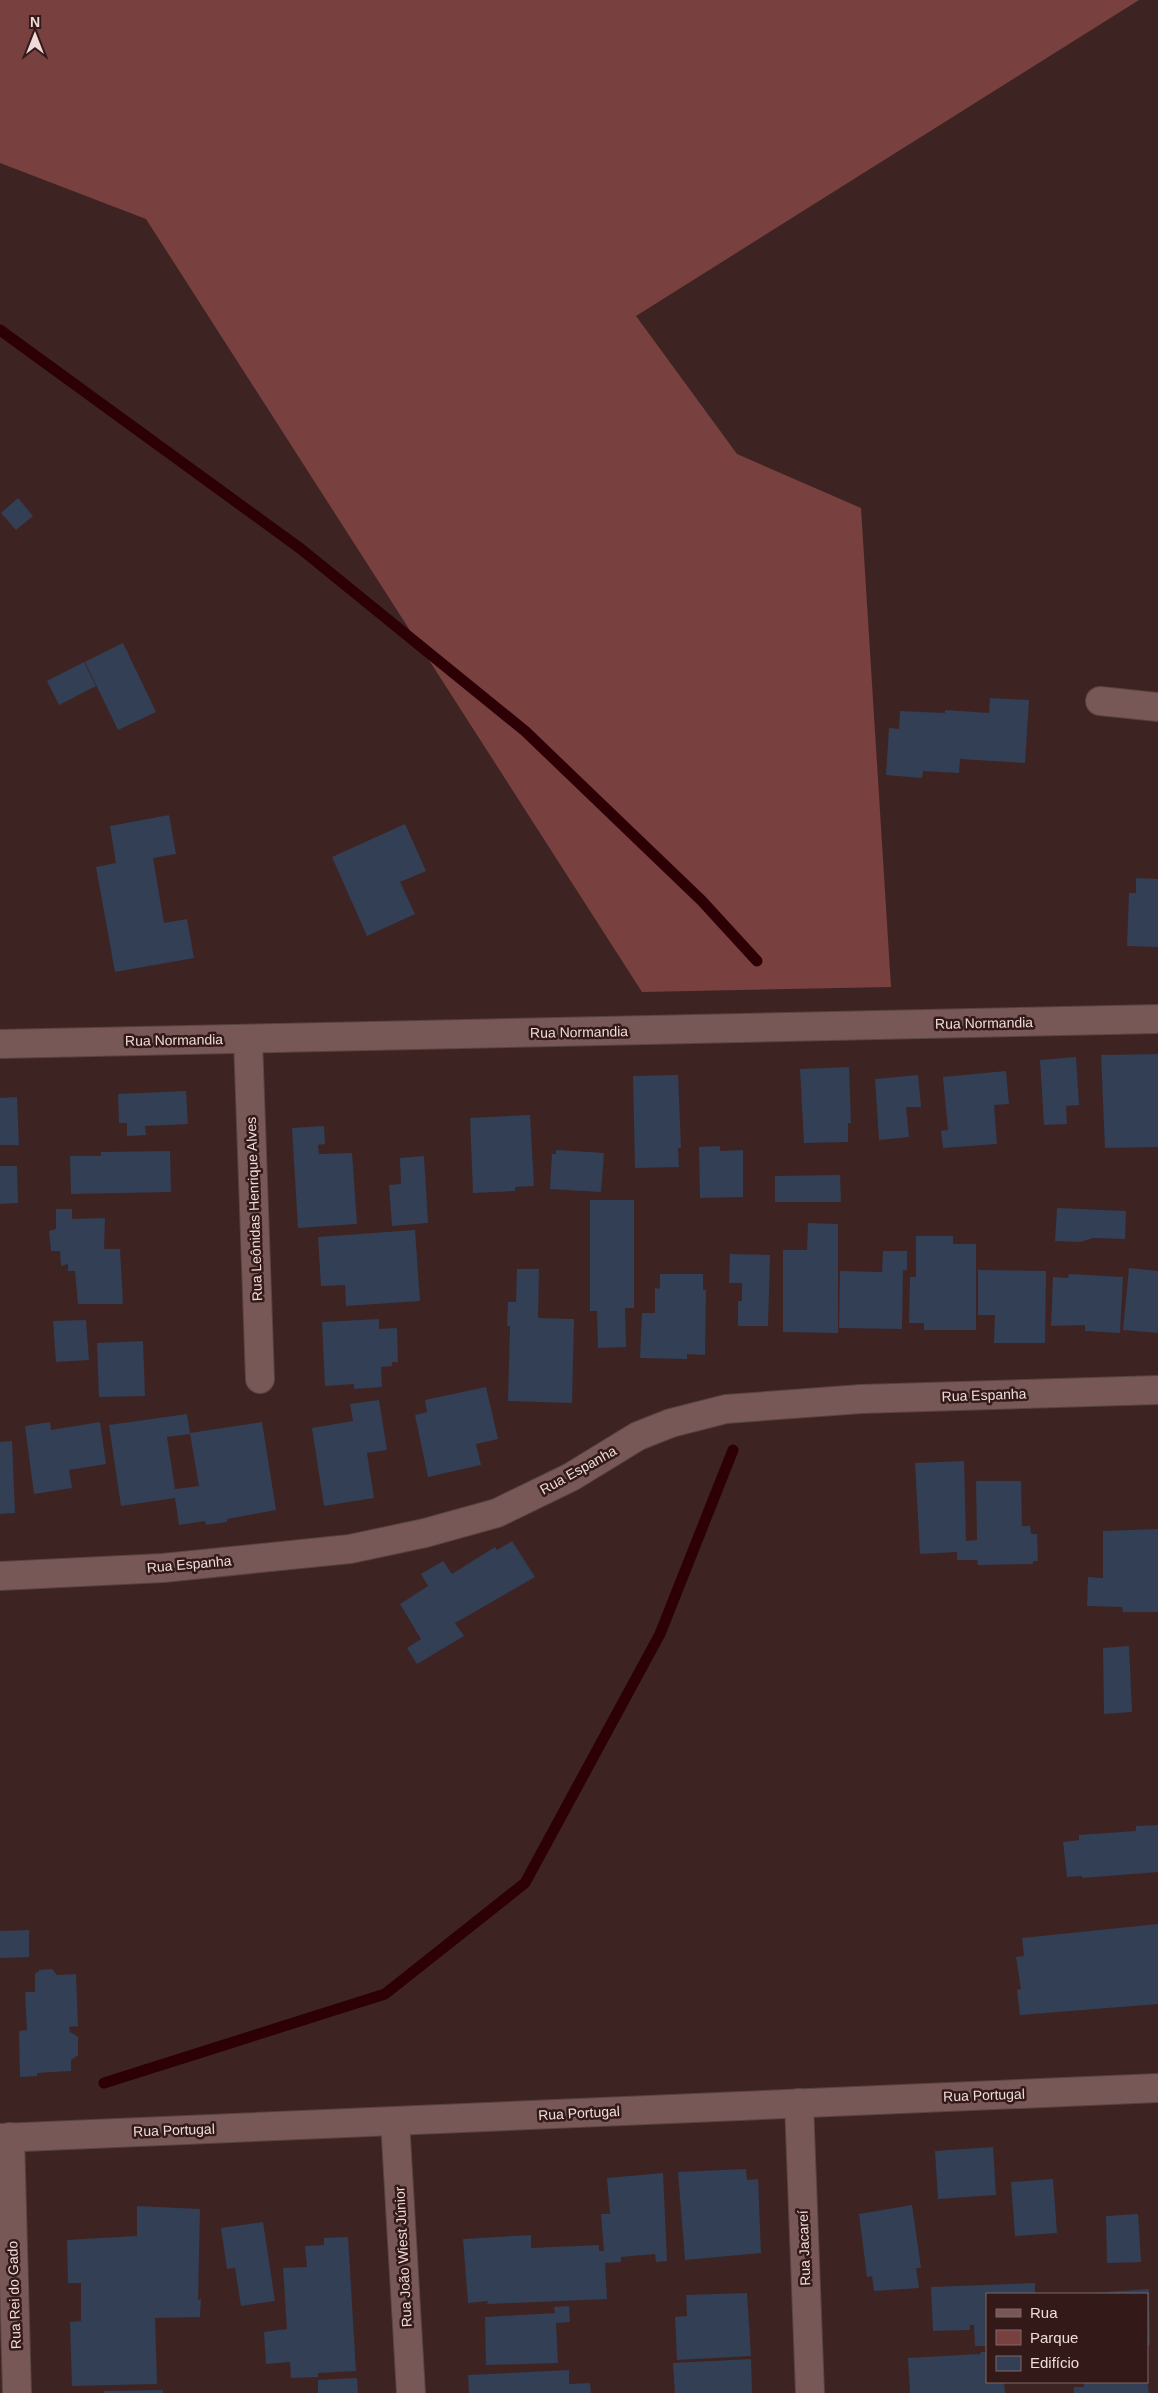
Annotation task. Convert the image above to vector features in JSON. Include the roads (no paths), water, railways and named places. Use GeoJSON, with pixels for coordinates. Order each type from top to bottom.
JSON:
{"type":"FeatureCollection","features":[{"type":"Feature","properties":{"kind":"street"},"geometry":{"type":"LineString","coordinates":[[1100,701],[1158,707]]}},
{"type":"Feature","properties":{"kind":"street","name":"Rua Normandia"},"geometry":{"type":"LineString","coordinates":[[0,1044],[1158,1019]]}},
{"type":"Feature","properties":{"kind":"street","name":"Rua Leônidas Henrique Alves"},"geometry":{"type":"LineString","coordinates":[[248,1039],[260,1379]]}},
{"type":"Feature","properties":{"kind":"street","name":"Rua Espanha"},"geometry":{"type":"LineString","coordinates":[[0,1576],[163,1568],[350,1549],[425,1533],[497,1513],[570,1477],[638,1436],[671,1423],[726,1409],[861,1399],[1158,1390]]}},
{"type":"Feature","properties":{"kind":"street","name":"Rua Portugal"},"geometry":{"type":"LineString","coordinates":[[5,2138],[1158,2088]]}},
{"type":"Feature","properties":{"kind":"street","name":"Rua Jacareí"},"geometry":{"type":"LineString","coordinates":[[798,2103],[810,2393]]}},
{"type":"Feature","properties":{"kind":"street","name":"Rua João Wiest Júnior"},"geometry":{"type":"LineString","coordinates":[[395,2121],[411,2393]]}},
{"type":"Feature","properties":{"kind":"street","name":"Rua Rei do Gado"},"geometry":{"type":"LineString","coordinates":[[5,2138],[17,2393]]}},
{"type":"Feature","properties":{"kind":"waterway"},"geometry":{"type":"LineString","coordinates":[[0,330],[301,549],[525,731],[702,901],[757,961]]}},
{"type":"Feature","properties":{"kind":"waterway"},"geometry":{"type":"LineString","coordinates":[[104,2083],[385,1994],[525,1883],[660,1634],[733,1450]]}}]}
